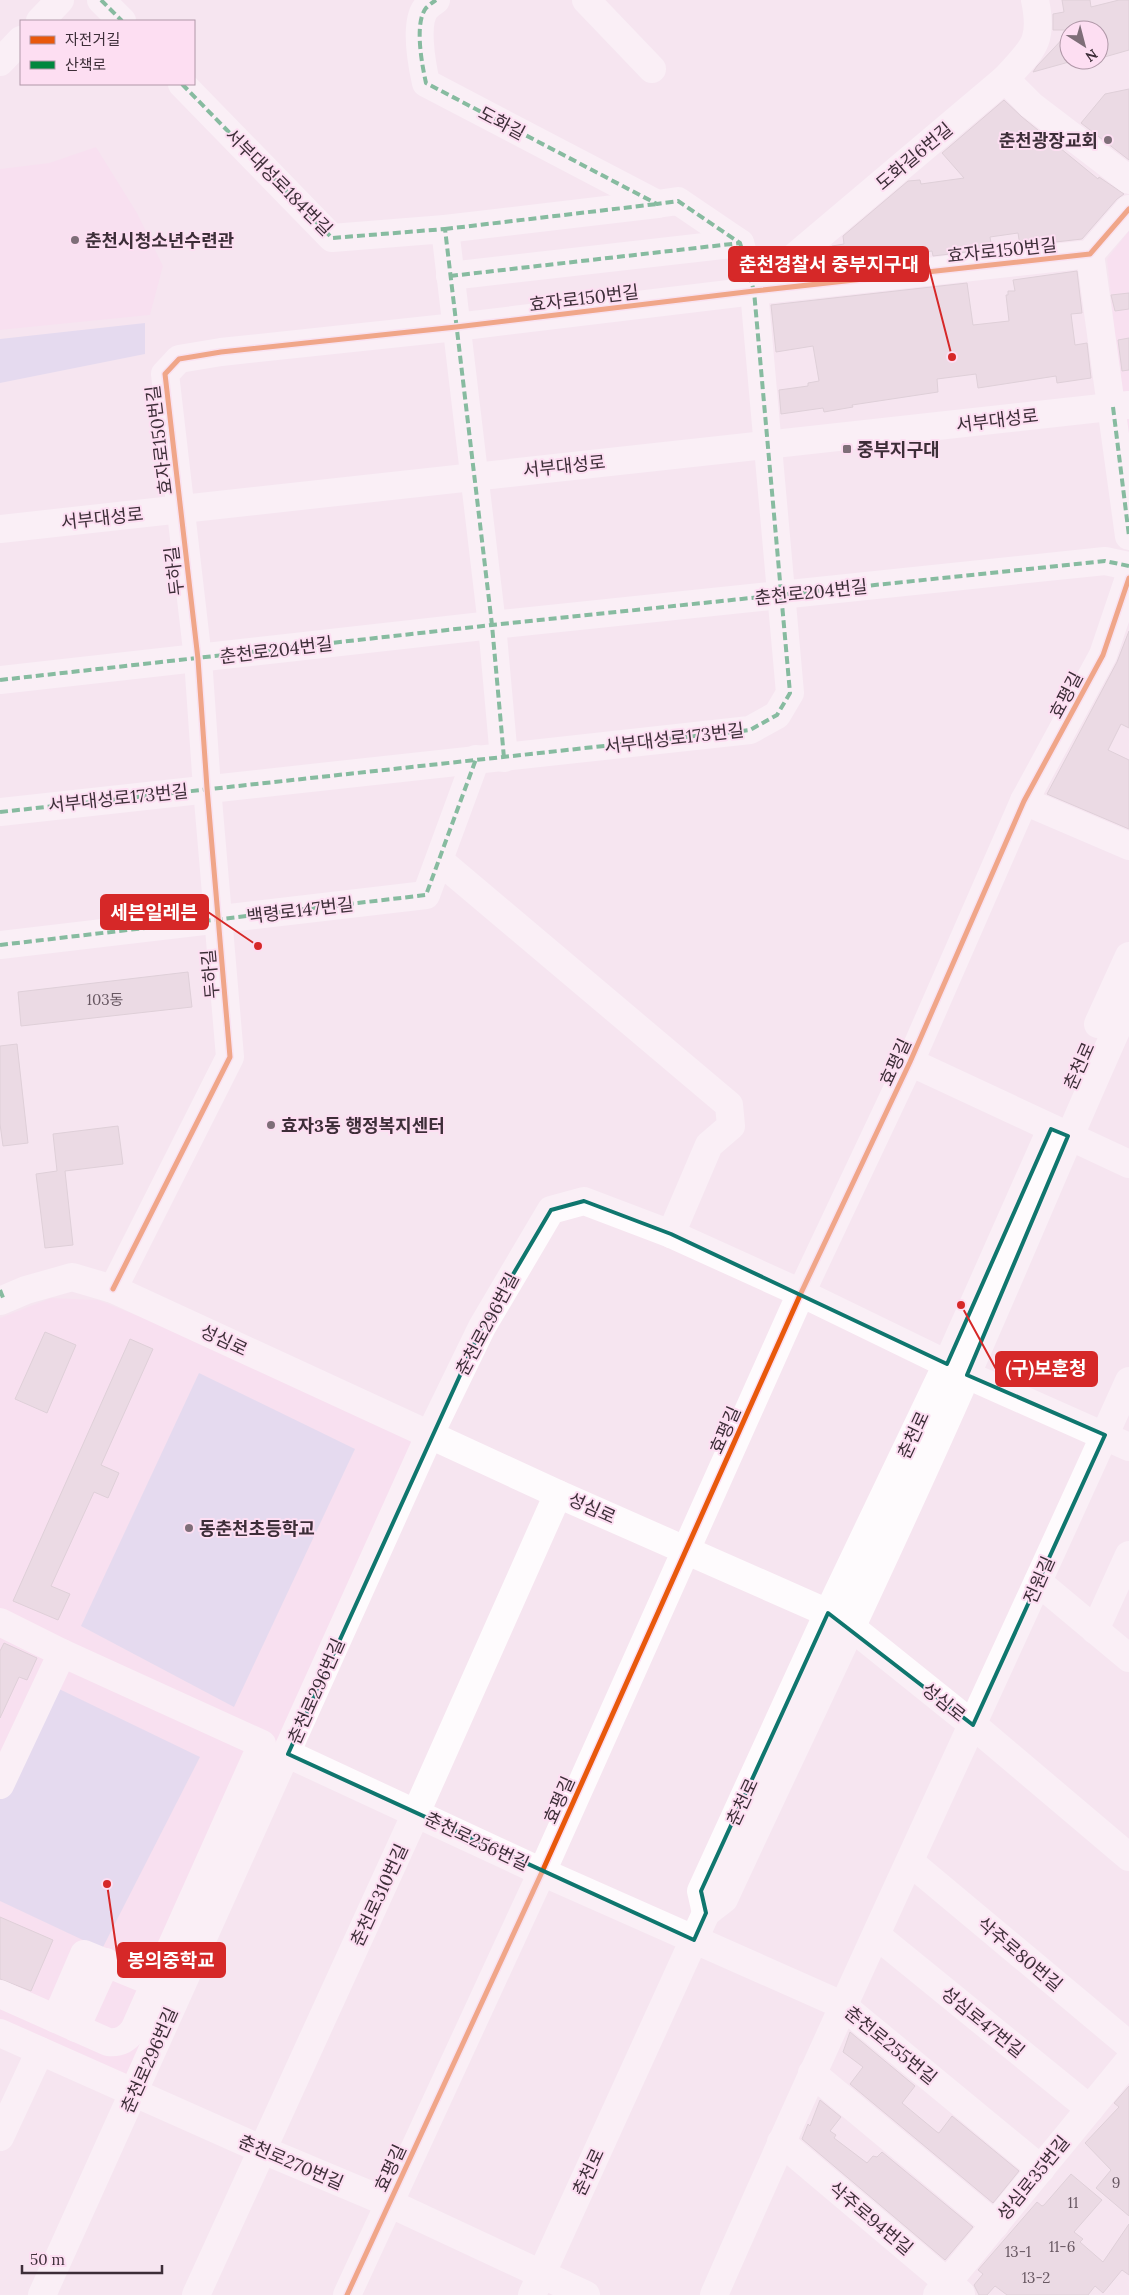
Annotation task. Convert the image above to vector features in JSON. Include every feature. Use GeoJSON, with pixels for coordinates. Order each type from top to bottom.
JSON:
{"type":"FeatureCollection","features":[{"type":"Feature","properties":{"kind":"street"},"geometry":{"type":"LineString","coordinates":[[41,20],[60,0]]}},
{"type":"Feature","properties":{"kind":"street"},"geometry":{"type":"LineString","coordinates":[[101,0],[121,20]]}},
{"type":"Feature","properties":{"kind":"street"},"geometry":{"type":"LineString","coordinates":[[586,0],[652,69]]}},
{"type":"Feature","properties":{"kind":"street","name":"도화길6번길"},"geometry":{"type":"LineString","coordinates":[[754,291],[1005,79],[1029,52],[1038,36],[1038,14],[1035,0]]}},
{"type":"Feature","properties":{"kind":"street","name":"도화길"},"geometry":{"type":"LineString","coordinates":[[426,3],[420,36],[421,59],[426,83],[657,204]]}},
{"type":"Feature","properties":{"kind":"street"},"geometry":{"type":"LineString","coordinates":[[1005,79],[1031,105],[1129,180]]}},
{"type":"Feature","properties":{"kind":"street","name":"서부대성로184번길"},"geometry":{"type":"LineString","coordinates":[[183,85],[332,238],[445,229]]}},
{"type":"Feature","properties":{"kind":"street","name":"도화길"},"geometry":{"type":"LineString","coordinates":[[445,229],[678,201],[740,243]]}},
{"type":"Feature","properties":{"kind":"street"},"geometry":{"type":"LineString","coordinates":[[1129,209],[1090,254],[1121,406],[1129,536]]}},
{"type":"Feature","properties":{"kind":"street"},"geometry":{"type":"LineString","coordinates":[[445,229],[492,625],[504,758]]}},
{"type":"Feature","properties":{"kind":"street"},"geometry":{"type":"LineString","coordinates":[[450,276],[740,243],[754,291],[769,446]]}},
{"type":"Feature","properties":{"kind":"street","name":"효자로150번길"},"geometry":{"type":"LineString","coordinates":[[181,510],[165,374],[179,359],[221,352],[1090,254]]}},
{"type":"Feature","properties":{"kind":"street","name":"서부대성로"},"geometry":{"type":"LineString","coordinates":[[0,529],[181,510],[474,475],[769,446],[1121,406]]}},
{"type":"Feature","properties":{"kind":"street","name":"서부대성로173번길"},"geometry":{"type":"LineString","coordinates":[[0,812],[750,730],[777,715],[790,693],[769,446]]}},
{"type":"Feature","properties":{"kind":"street","name":"두하길"},"geometry":{"type":"LineString","coordinates":[[113,1289],[230,1057],[206,788],[198,659],[181,510]]}},
{"type":"Feature","properties":{"kind":"street","name":"춘천로204번길"},"geometry":{"type":"LineString","coordinates":[[0,680],[492,625],[1104,561],[1129,566]]}},
{"type":"Feature","properties":{"kind":"street","name":"효평길"},"geometry":{"type":"LineString","coordinates":[[347,2295],[542,1872],[801,1293],[910,1062],[1024,801],[1103,655],[1129,578]]}},
{"type":"Feature","properties":{"kind":"street","name":"백령로147번길"},"geometry":{"type":"LineString","coordinates":[[0,945],[426,895],[476,759]]}},
{"type":"Feature","properties":{"kind":"street"},"geometry":{"type":"LineString","coordinates":[[1024,801],[1129,846]]}},
{"type":"Feature","properties":{"kind":"street"},"geometry":{"type":"LineString","coordinates":[[440,861],[729,1105],[731,1126],[709,1145],[671,1234],[801,1293],[957,1369],[1129,1447]]}},
{"type":"Feature","properties":{"kind":"street","name":"춘천로"},"geometry":{"type":"LineString","coordinates":[[537,2285],[706,1913],[724,1899],[839,1620],[957,1369],[1060,1132],[1129,956]]}},
{"type":"Feature","properties":{"kind":"street","name":"춘천로"},"geometry":{"type":"LineString","coordinates":[[1060,1132],[1129,1002]]}},
{"type":"Feature","properties":{"kind":"street","name":"효평길"},"geometry":{"type":"LineString","coordinates":[[910,1062],[1129,1164]]}},
{"type":"Feature","properties":{"kind":"street","name":"춘천로296번길"},"geometry":{"type":"LineString","coordinates":[[42,2295],[288,1754],[430,1434],[482,1327],[551,1210],[584,1201],[671,1234]]}},
{"type":"Feature","properties":{"kind":"street","name":"성심로"},"geometry":{"type":"LineString","coordinates":[[1,1297],[72,1277],[113,1289],[558,1494],[839,1620],[973,1725],[1129,1857]]}},
{"type":"Feature","properties":{"kind":"street","name":"전원길"},"geometry":{"type":"LineString","coordinates":[[973,1725],[1129,1381]]}},
{"type":"Feature","properties":{"kind":"street","name":"춘천로310번길"},"geometry":{"type":"LineString","coordinates":[[196,2295],[416,1813],[558,1494]]}},
{"type":"Feature","properties":{"kind":"street"},"geometry":{"type":"LineString","coordinates":[[1095,1630],[1129,1555]]}},
{"type":"Feature","properties":{"kind":"street"},"geometry":{"type":"LineString","coordinates":[[1038,1582],[1129,1658]]}},
{"type":"Feature","properties":{"kind":"street"},"geometry":{"type":"LineString","coordinates":[[0,1622],[62,1653],[262,1744],[134,2030],[127,2038],[118,2043],[108,2042],[0,1994]]}},
{"type":"Feature","properties":{"kind":"street"},"geometry":{"type":"LineString","coordinates":[[0,1785],[62,1653]]}},
{"type":"Feature","properties":{"kind":"street"},"geometry":{"type":"LineString","coordinates":[[714,2295],[842,2005],[973,1725]]}},
{"type":"Feature","properties":{"kind":"street","name":"춘천로256번길"},"geometry":{"type":"LineString","coordinates":[[288,1754],[694,1940]]}},
{"type":"Feature","properties":{"kind":"street","name":"삭주로80번길"},"geometry":{"type":"LineString","coordinates":[[910,1862],[1129,2045]]}},
{"type":"Feature","properties":{"kind":"street","name":"성심로47번길"},"geometry":{"type":"LineString","coordinates":[[876,1935],[1090,2109]]}},
{"type":"Feature","properties":{"kind":"street","name":"춘천로255번길"},"geometry":{"type":"LineString","coordinates":[[694,1940],[842,2005],[1041,2169]]}},
{"type":"Feature","properties":{"kind":"street"},"geometry":{"type":"LineString","coordinates":[[66,2024],[84,1954],[155,1983]]}},
{"type":"Feature","properties":{"kind":"street","name":"춘천로270번길"},"geometry":{"type":"LineString","coordinates":[[0,2033],[134,2094],[389,2203],[537,2285],[586,2295]]}},
{"type":"Feature","properties":{"kind":"street"},"geometry":{"type":"LineString","coordinates":[[0,2137],[40,2051]]}},
{"type":"Feature","properties":{"kind":"street","name":"성심로35번길"},"geometry":{"type":"LineString","coordinates":[[949,2291],[995,2225],[1129,2061]]}},
{"type":"Feature","properties":{"kind":"street"},"geometry":{"type":"LineString","coordinates":[[812,2073],[995,2225]]}},
{"type":"Feature","properties":{"kind":"street","name":"삭주로94번길"},"geometry":{"type":"LineString","coordinates":[[781,2142],[949,2291]]}},
{"type":"Feature","properties":{"kind":"highlighted area"},"geometry":{"type":"Polygon","coordinates":[[[1051,1129],[1068,1136],[967,1375],[1105,1435],[973,1725],[828,1613],[701,1891],[706,1913],[694,1940],[288,1754],[482,1327],[551,1210],[584,1201],[671,1234],[947,1364],[1051,1129]]]}},
{"type":"Feature","properties":{"kind":"shaded area","name":"춘천시청소년수련관"},"geometry":{"type":"Polygon","coordinates":[[[96,147],[137,213],[163,266],[150,315],[0,330],[0,169],[49,163],[96,147]]]}},
{"type":"Feature","properties":{"kind":"shaded area"},"geometry":{"type":"Polygon","coordinates":[[[1129,231],[1129,466],[1107,259],[1129,231]]]}},
{"type":"Feature","properties":{"kind":"shaded area"},"geometry":{"type":"Polygon","coordinates":[[[145,323],[145,354],[0,383],[0,339],[145,323]]]}},
{"type":"Feature","properties":{"kind":"shaded area","name":"동춘천초등학교"},"geometry":{"type":"Polygon","coordinates":[[[51,1298],[98,1300],[151,1321],[420,1438],[127,2079],[0,2021],[0,1318],[51,1298]]]}},
{"type":"Feature","properties":{"kind":"shaded area"},"geometry":{"type":"Polygon","coordinates":[[[199,1373],[355,1449],[234,1707],[81,1626],[199,1373]]]}},
{"type":"Feature","properties":{"kind":"shaded area"},"geometry":{"type":"Polygon","coordinates":[[[55,1687],[200,1757],[102,1949],[0,1901],[0,1796],[55,1687]]]}},
{"type":"Feature","properties":{"kind":"building"},"geometry":{"type":"Polygon","coordinates":[[[1062,0],[1090,0],[1091,7],[1119,0],[1129,0],[1129,50],[1109,56],[1109,20],[1059,20],[1059,30],[1053,30],[1053,14],[1064,12],[1062,0]]]}},
{"type":"Feature","properties":{"kind":"building"},"geometry":{"type":"Polygon","coordinates":[[[1059,43],[1059,65],[1033,72],[1059,43]]]}},
{"type":"Feature","properties":{"kind":"building"},"geometry":{"type":"Polygon","coordinates":[[[1129,89],[1129,160],[1081,123],[1105,94],[1129,89]]]}},
{"type":"Feature","properties":{"kind":"building"},"geometry":{"type":"Polygon","coordinates":[[[1004,100],[1098,179],[1099,177],[1124,194],[1117,199],[1082,239],[1020,246],[1018,233],[990,237],[992,249],[933,256],[932,251],[811,269],[810,264],[832,246],[844,244],[843,236],[908,181],[920,180],[921,184],[964,178],[942,153],[1004,100]]]}},
{"type":"Feature","properties":{"kind":"building"},"geometry":{"type":"Polygon","coordinates":[[[1077,271],[1082,313],[1071,314],[1075,345],[1087,343],[1091,378],[1057,383],[1056,376],[978,388],[976,374],[937,379],[938,392],[852,405],[853,407],[824,412],[823,408],[781,414],[779,390],[808,386],[808,383],[819,381],[813,346],[776,352],[771,305],[967,283],[973,325],[1009,321],[1006,295],[1008,295],[1008,291],[1015,291],[1013,280],[1077,271]]]}},
{"type":"Feature","properties":{"kind":"building"},"geometry":{"type":"Polygon","coordinates":[[[1129,293],[1129,309],[1115,311],[1111,295],[1129,293]]]}},
{"type":"Feature","properties":{"kind":"building"},"geometry":{"type":"Polygon","coordinates":[[[1129,338],[1129,370],[1122,371],[1118,340],[1129,338]]]}},
{"type":"Feature","properties":{"kind":"building"},"geometry":{"type":"Polygon","coordinates":[[[1129,631],[1129,728],[1121,724],[1108,750],[1129,760],[1129,829],[1047,794],[1117,662],[1129,631]]]}},
{"type":"Feature","properties":{"kind":"building"},"geometry":{"type":"Polygon","coordinates":[[[188,972],[192,1007],[21,1026],[18,992],[188,972]]]}},
{"type":"Feature","properties":{"kind":"building"},"geometry":{"type":"Polygon","coordinates":[[[17,1044],[28,1143],[3,1146],[0,1124],[0,1046],[17,1044]]]}},
{"type":"Feature","properties":{"kind":"building"},"geometry":{"type":"Polygon","coordinates":[[[118,1126],[123,1164],[65,1171],[73,1245],[45,1248],[36,1174],[57,1171],[53,1134],[118,1126]]]}},
{"type":"Feature","properties":{"kind":"building"},"geometry":{"type":"Polygon","coordinates":[[[45,1332],[76,1345],[47,1413],[15,1399],[45,1332]]]}},
{"type":"Feature","properties":{"kind":"building"},"geometry":{"type":"Polygon","coordinates":[[[130,1339],[153,1349],[101,1465],[119,1473],[108,1498],[94,1492],[51,1586],[70,1594],[58,1620],[13,1601],[130,1339]]]}},
{"type":"Feature","properties":{"kind":"building"},"geometry":{"type":"Polygon","coordinates":[[[4,1643],[37,1658],[27,1680],[19,1677],[0,1718],[0,1651],[4,1643]]]}},
{"type":"Feature","properties":{"kind":"building"},"geometry":{"type":"Polygon","coordinates":[[[0,1917],[53,1940],[31,1991],[0,1979],[0,1917]]]}},
{"type":"Feature","properties":{"kind":"building"},"geometry":{"type":"Polygon","coordinates":[[[850,2032],[915,2086],[902,2103],[937,2132],[939,2133],[952,2116],[1019,2171],[993,2203],[850,2084],[863,2067],[843,2052],[850,2032]]]}},
{"type":"Feature","properties":{"kind":"building"},"geometry":{"type":"Polygon","coordinates":[[[1129,2086],[1129,2216],[1096,2188],[1111,2170],[1085,2143],[1119,2107],[1114,2103],[1129,2086]]]}},
{"type":"Feature","properties":{"kind":"building"},"geometry":{"type":"Polygon","coordinates":[[[820,2100],[841,2117],[830,2131],[836,2135],[834,2138],[867,2163],[873,2156],[877,2157],[882,2152],[973,2227],[945,2260],[802,2139],[808,2124],[810,2126],[820,2100]]]}},
{"type":"Feature","properties":{"kind":"building"},"geometry":{"type":"Polygon","coordinates":[[[1071,2174],[1102,2200],[1074,2232],[1083,2239],[1080,2242],[1103,2262],[1129,2224],[1129,2275],[1122,2270],[1103,2293],[1095,2286],[1088,2295],[1007,2295],[995,2286],[987,2295],[979,2295],[974,2285],[983,2274],[978,2270],[1037,2202],[1042,2206],[1044,2205],[1071,2174]]]}},
{"type":"Feature","properties":{"kind":"marked path"},"geometry":{"type":"LineString","coordinates":[[101,0],[121,20]]}},
{"type":"Feature","properties":{"kind":"marked path"},"geometry":{"type":"LineString","coordinates":[[0,812],[750,730],[777,715],[790,693],[754,291],[740,243],[678,201],[657,204],[426,83],[420,44],[420,24],[426,8],[436,0]]}},
{"type":"Feature","properties":{"kind":"marked path"},"geometry":{"type":"LineString","coordinates":[[183,85],[332,238],[445,229],[492,625],[504,758]]}},
{"type":"Feature","properties":{"kind":"marked path"},"geometry":{"type":"LineString","coordinates":[[445,229],[657,204]]}},
{"type":"Feature","properties":{"kind":"marked path"},"geometry":{"type":"LineString","coordinates":[[450,276],[740,243]]}},
{"type":"Feature","properties":{"kind":"marked path"},"geometry":{"type":"LineString","coordinates":[[1113,407],[1129,536]]}},
{"type":"Feature","properties":{"kind":"marked path"},"geometry":{"type":"LineString","coordinates":[[0,680],[492,625],[1105,561],[1129,566]]}},
{"type":"Feature","properties":{"kind":"marked path"},"geometry":{"type":"LineString","coordinates":[[0,945],[426,895],[476,759]]}},
{"type":"Feature","properties":{"kind":"marked path"},"geometry":{"type":"LineString","coordinates":[[0,1290],[4,1300]]}},
{"type":"Feature","properties":{"kind":"cycle path"},"geometry":{"type":"LineString","coordinates":[[113,1289],[230,1057],[198,659],[165,374],[179,359],[221,352],[1090,254],[1129,209]]}},
{"type":"Feature","properties":{"kind":"cycle path"},"geometry":{"type":"LineString","coordinates":[[347,2295],[542,1872],[801,1293],[910,1062],[1024,801],[1103,655],[1129,578]]}},
{"type":"Feature","properties":{"kind":"place","name":"춘천광장교회"},"geometry":{"type":"Point","coordinates":[1108,140]}},
{"type":"Feature","properties":{"kind":"place","name":"춘천시청소년수련관"},"geometry":{"type":"Point","coordinates":[75,240]}},
{"type":"Feature","properties":{"kind":"place","name":"춘천경찰서 중부지구대"},"geometry":{"type":"Point","coordinates":[952,357]}},
{"type":"Feature","properties":{"kind":"place","name":"중부지구대"},"geometry":{"type":"Point","coordinates":[847,449]}},
{"type":"Feature","properties":{"kind":"place","name":"세븐일레븐"},"geometry":{"type":"Point","coordinates":[258,946]}},
{"type":"Feature","properties":{"kind":"place","name":"효자3동 행정복지센터"},"geometry":{"type":"Point","coordinates":[271,1125]}},
{"type":"Feature","properties":{"kind":"place","name":"(구)보훈청"},"geometry":{"type":"Point","coordinates":[961,1305]}},
{"type":"Feature","properties":{"kind":"place","name":"동춘천초등학교"},"geometry":{"type":"Point","coordinates":[189,1528]}},
{"type":"Feature","properties":{"kind":"place","name":"봉의중학교"},"geometry":{"type":"Point","coordinates":[107,1884]}}]}
